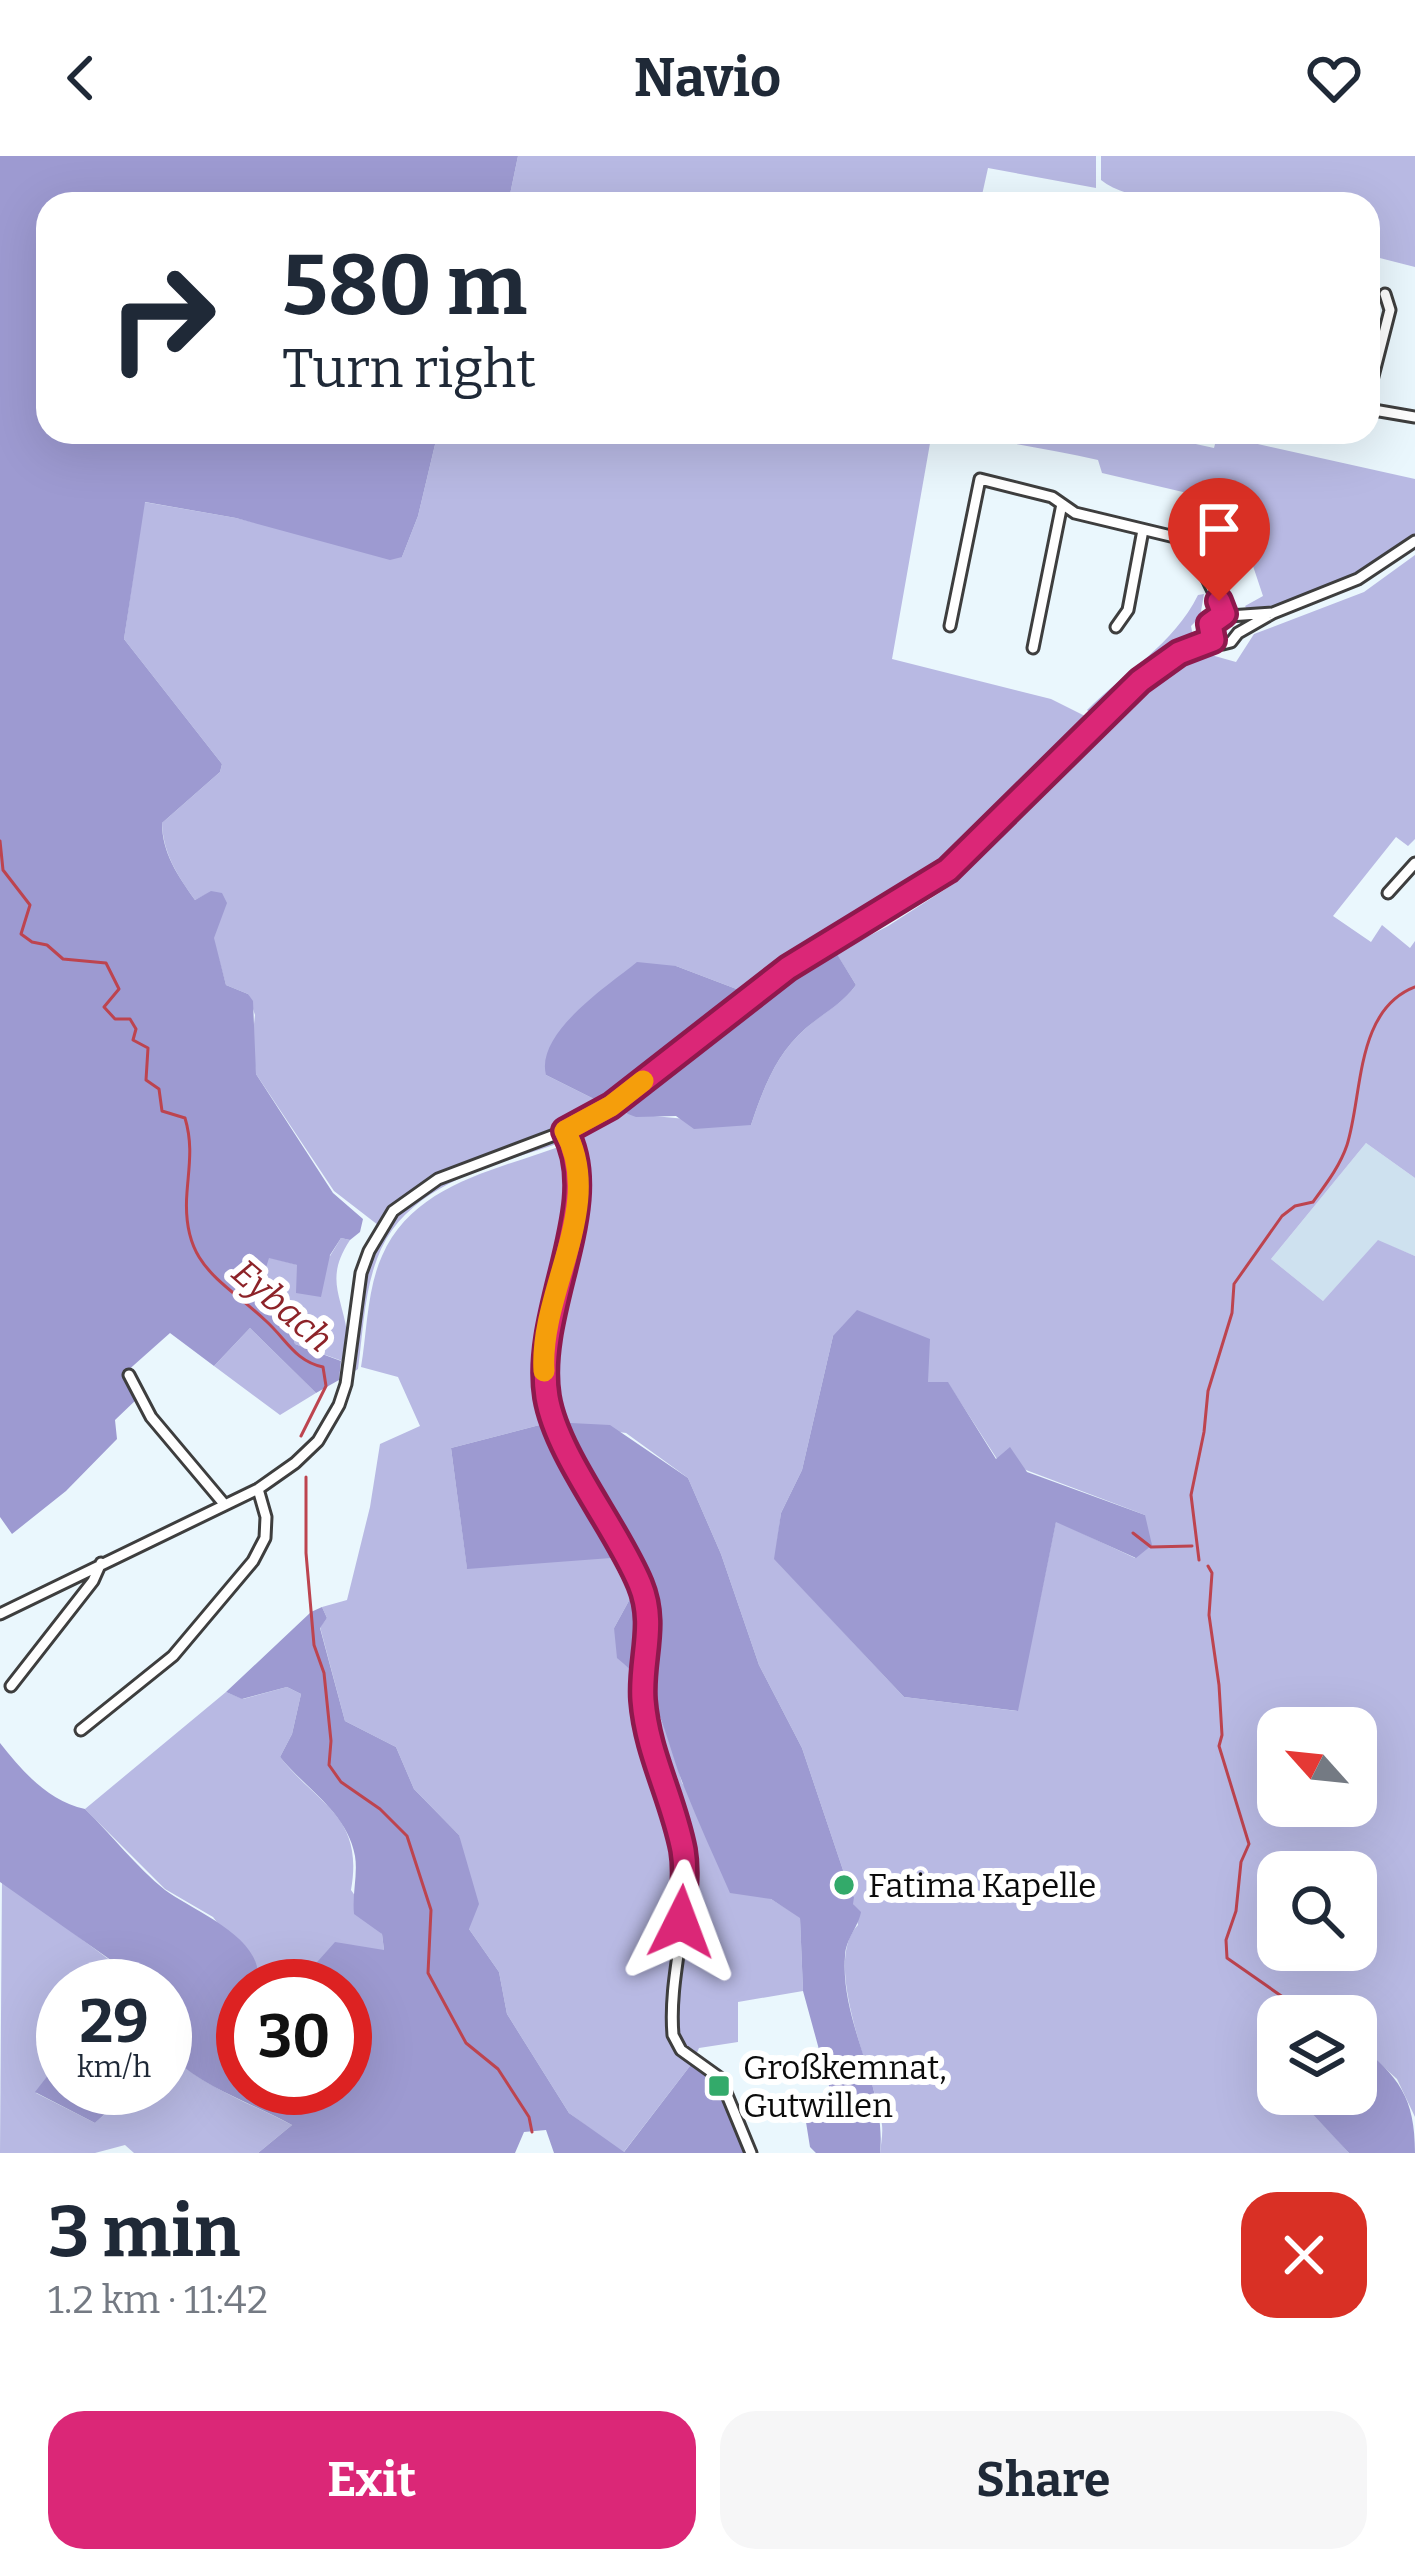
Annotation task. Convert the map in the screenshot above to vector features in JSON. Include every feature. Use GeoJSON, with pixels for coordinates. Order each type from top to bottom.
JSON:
{"type":"FeatureCollection","features":[{"type":"Feature","properties":{"kind":"street"},"geometry":{"type":"LineString","coordinates":[[1380,353],[1390,310],[1385,294]]}},
{"type":"Feature","properties":{"kind":"street"},"geometry":{"type":"LineString","coordinates":[[1380,408],[1415,418]]}},
{"type":"Feature","properties":{"kind":"street"},"geometry":{"type":"LineString","coordinates":[[950,626],[980,479],[1052,496],[1076,512],[1179,538],[1189,546],[1211,593],[1228,644],[1273,613],[1358,579],[1415,541]]}},
{"type":"Feature","properties":{"kind":"street"},"geometry":{"type":"LineString","coordinates":[[1033,649],[1063,504]]}},
{"type":"Feature","properties":{"kind":"street"},"geometry":{"type":"LineString","coordinates":[[1116,627],[1128,610],[1143,530]]}},
{"type":"Feature","properties":{"kind":"street"},"geometry":{"type":"LineString","coordinates":[[0,1614],[258,1489],[295,1463],[331,1423],[346,1384],[369,1251],[393,1211],[438,1179],[565,1131],[611,1106],[788,968],[948,870],[1140,681],[1218,625],[1273,613]]}},
{"type":"Feature","properties":{"kind":"street"},"geometry":{"type":"LineString","coordinates":[[1218,625],[1238,633]]}},
{"type":"Feature","properties":{"kind":"street"},"geometry":{"type":"LineString","coordinates":[[1388,893],[1415,863]]}},
{"type":"Feature","properties":{"kind":"street"},"geometry":{"type":"LineString","coordinates":[[565,1131],[578,1157],[579,1194],[543,1356],[548,1403],[566,1448],[618,1538],[649,1611],[642,1695],[654,1763],[678,1830],[685,1868],[673,2035],[681,2050],[720,2078],[751,2153]]}},
{"type":"Feature","properties":{"kind":"street"},"geometry":{"type":"LineString","coordinates":[[129,1375],[151,1417],[225,1505]]}},
{"type":"Feature","properties":{"kind":"street"},"geometry":{"type":"LineString","coordinates":[[81,1730],[173,1656],[253,1562],[265,1538],[266,1517],[258,1489]]}},
{"type":"Feature","properties":{"kind":"street"},"geometry":{"type":"LineString","coordinates":[[11,1686],[93,1581],[100,1563]]}},
{"type":"Feature","properties":{"kind":"shaded area"},"geometry":{"type":"Polygon","coordinates":[[[0,156],[518,156],[510,192],[36,192],[36,444],[435,444],[418,516],[402,557],[390,560],[236,518],[145,502],[124,639],[222,764],[220,772],[162,823],[163,834],[172,864],[195,900],[211,891],[222,893],[227,903],[214,938],[226,985],[253,1001],[256,1074],[333,1193],[363,1219],[360,1232],[350,1240],[341,1238],[330,1255],[321,1297],[296,1293],[297,1265],[269,1258],[258,1293],[285,1314],[295,1344],[341,1361],[339,1380],[316,1393],[250,1328],[214,1366],[170,1333],[125,1373],[138,1398],[115,1420],[117,1439],[66,1491],[12,1534],[0,1517],[0,156]]]}},
{"type":"Feature","properties":{"kind":"shaded area"},"geometry":{"type":"Polygon","coordinates":[[[518,156],[1096,156],[1096,188],[988,168],[983,192],[510,192],[518,156]]]}},
{"type":"Feature","properties":{"kind":"shaded area"},"geometry":{"type":"Polygon","coordinates":[[[1101,156],[1415,156],[1415,267],[1380,258],[1380,192],[1124,192],[1101,180],[1101,156]]]}},
{"type":"Feature","properties":{"kind":"shaded area"},"geometry":{"type":"Polygon","coordinates":[[[435,444],[930,444],[892,659],[1051,699],[1093,720],[947,868],[786,964],[747,993],[676,966],[546,1075],[604,1104],[563,1128],[439,1175],[416,1188],[378,1225],[334,1191],[256,1074],[255,1015],[248,994],[226,985],[213,938],[219,915],[211,892],[195,900],[172,864],[163,834],[162,823],[220,772],[222,764],[124,639],[144,502],[402,557],[418,516],[435,444]]]}},
{"type":"Feature","properties":{"kind":"shaded area"},"geometry":{"type":"Polygon","coordinates":[[[1020,444],[1196,444],[1214,448],[1215,444],[1258,444],[1415,479],[1415,538],[1336,585],[1249,612],[1245,606],[1263,596],[1239,524],[1200,496],[1102,473],[1098,460],[1020,444]]]}},
{"type":"Feature","properties":{"kind":"shaded area"},"geometry":{"type":"Polygon","coordinates":[[[1415,555],[1415,839],[1408,846],[1396,837],[1333,916],[1371,942],[1382,925],[1410,948],[1415,941],[1415,1178],[1366,1143],[1271,1259],[1323,1301],[1378,1240],[1415,1256],[1415,2117],[1397,2079],[1377,2061],[1377,1995],[1257,1995],[1257,2115],[1316,2115],[1349,2153],[880,2153],[878,2104],[847,1993],[848,1943],[858,1925],[853,1904],[839,1888],[844,1873],[802,1748],[759,1665],[721,1554],[688,1478],[626,1433],[556,1423],[546,1356],[548,1329],[581,1194],[573,1142],[621,1113],[751,1125],[786,1049],[856,985],[836,953],[955,883],[1105,726],[1147,689],[1204,653],[1236,662],[1254,634],[1364,592],[1415,555]],[[833,1336],[802,1470],[781,1513],[775,1559],[904,1697],[1017,1711],[1056,1521],[1135,1558],[1145,1515],[997,1459],[948,1383],[928,1382],[833,1336]]]}},
{"type":"Feature","properties":{"kind":"shaded area"},"geometry":{"type":"Polygon","coordinates":[[[1204,594],[1200,617],[1191,626],[1193,636],[1096,717],[1087,710],[1162,643],[1198,595],[1204,594]]]}},
{"type":"Feature","properties":{"kind":"shaded area"},"geometry":{"type":"Polygon","coordinates":[[[1099,724],[1103,726],[953,880],[834,950],[832,946],[951,873],[1099,724]]]}},
{"type":"Feature","properties":{"kind":"shaded area"},"geometry":{"type":"Polygon","coordinates":[[[832,946],[856,985],[786,1049],[751,1125],[694,1129],[676,1116],[636,1117],[612,1108],[791,971],[832,946]]]}},
{"type":"Feature","properties":{"kind":"shaded area"},"geometry":{"type":"Polygon","coordinates":[[[637,962],[676,966],[747,993],[604,1104],[546,1075],[546,1059],[552,1043],[577,1011],[637,962]]]}},
{"type":"Feature","properties":{"kind":"shaded area"},"geometry":{"type":"Polygon","coordinates":[[[565,1135],[568,1140],[457,1180],[409,1211],[390,1233],[377,1259],[358,1369],[352,1373],[364,1289],[383,1237],[398,1215],[443,1180],[565,1135]]]}},
{"type":"Feature","properties":{"kind":"shaded area"},"geometry":{"type":"Polygon","coordinates":[[[569,1143],[577,1194],[547,1317],[543,1382],[551,1422],[451,1448],[467,1568],[610,1557],[631,1597],[614,1628],[670,1738],[682,1783],[771,1899],[800,1917],[803,1991],[738,2002],[738,2042],[699,2048],[623,2153],[569,2113],[507,2014],[499,1972],[469,1929],[459,1835],[414,1789],[396,1747],[345,1721],[320,1627],[327,1618],[322,1607],[347,1600],[380,1444],[420,1426],[398,1377],[361,1367],[370,1296],[382,1256],[396,1231],[437,1195],[488,1171],[569,1143]]]}},
{"type":"Feature","properties":{"kind":"shaded area"},"geometry":{"type":"Polygon","coordinates":[[[1366,1143],[1415,1178],[1415,1256],[1378,1241],[1323,1301],[1271,1259],[1366,1143]]]}},
{"type":"Feature","properties":{"kind":"shaded area"},"geometry":{"type":"Polygon","coordinates":[[[341,1238],[350,1240],[336,1276],[347,1332],[345,1362],[295,1344],[285,1314],[258,1294],[268,1257],[298,1265],[330,1256],[341,1238]]]}},
{"type":"Feature","properties":{"kind":"shaded area"},"geometry":{"type":"Polygon","coordinates":[[[857,1310],[930,1339],[928,1382],[948,1382],[996,1459],[1010,1447],[1027,1472],[1145,1515],[1152,1545],[1136,1558],[1056,1522],[1018,1711],[904,1697],[774,1559],[781,1513],[802,1470],[833,1336],[857,1310]]]}},
{"type":"Feature","properties":{"kind":"shaded area"},"geometry":{"type":"Polygon","coordinates":[[[250,1328],[316,1393],[280,1415],[214,1366],[250,1328]]]}},
{"type":"Feature","properties":{"kind":"shaded area"},"geometry":{"type":"Polygon","coordinates":[[[551,1422],[610,1425],[688,1478],[721,1554],[759,1665],[802,1748],[844,1873],[839,1888],[854,1897],[853,1904],[861,1912],[846,1950],[845,1981],[877,2104],[880,2153],[816,2153],[810,2147],[805,2116],[832,2097],[803,1991],[800,1918],[771,1899],[730,1893],[653,1702],[617,1658],[614,1628],[631,1597],[611,1558],[467,1569],[451,1448],[551,1422]]]}},
{"type":"Feature","properties":{"kind":"shaded area"},"geometry":{"type":"Polygon","coordinates":[[[322,1607],[327,1618],[320,1628],[345,1721],[396,1747],[414,1789],[459,1835],[479,1904],[469,1929],[499,1972],[507,2014],[569,2113],[624,2152],[693,2062],[718,2080],[715,2083],[747,2153],[554,2153],[546,2130],[524,2132],[515,2153],[258,2153],[292,2125],[272,2115],[372,2115],[372,1959],[320,1959],[335,1942],[384,1950],[382,1934],[354,1914],[355,1856],[344,1826],[280,1757],[292,1734],[301,1694],[287,1687],[242,1699],[226,1692],[322,1607]]]}},
{"type":"Feature","properties":{"kind":"shaded area"},"geometry":{"type":"Polygon","coordinates":[[[287,1687],[301,1694],[292,1734],[280,1757],[345,1828],[353,1865],[351,1890],[382,1934],[384,1950],[351,1959],[245,1959],[213,1917],[165,1889],[85,1809],[226,1692],[243,1699],[287,1687]]]}},
{"type":"Feature","properties":{"kind":"shaded area"},"geometry":{"type":"Polygon","coordinates":[[[0,1743],[37,1784],[85,1809],[154,1881],[227,1929],[254,1959],[216,1959],[216,2087],[192,2073],[192,1959],[109,1959],[0,1882],[0,1743]]]}},
{"type":"Feature","properties":{"kind":"shaded area"},"geometry":{"type":"Polygon","coordinates":[[[2,1880],[108,1959],[36,1959],[36,2115],[79,2115],[95,2123],[104,2115],[192,2115],[192,2072],[216,2087],[216,2115],[272,2115],[292,2125],[258,2153],[134,2153],[125,2145],[95,2153],[0,2153],[2,1880]]]}},
{"type":"Feature","properties":{"kind":"shaded area"},"geometry":{"type":"Polygon","coordinates":[[[1377,2061],[1408,2102],[1415,2153],[1349,2153],[1314,2115],[1377,2115],[1377,2061]]]}},
{"type":"Feature","properties":{"kind":"shaded area"},"geometry":{"type":"Polygon","coordinates":[[[80,2115],[104,2115],[95,2123],[80,2115]]]}},
{"type":"Feature","properties":{"kind":"waterway","name":"Eybach"},"geometry":{"type":"LineString","coordinates":[[0,841],[3,870],[30,905],[21,934],[47,945],[63,959],[106,963],[119,989],[104,1007],[115,1019],[130,1019],[136,1029],[133,1040],[148,1048],[146,1080],[159,1089],[162,1111],[185,1118],[190,1146],[187,1217],[197,1254],[298,1355],[323,1367],[326,1386],[301,1436]]}},
{"type":"Feature","properties":{"kind":"waterway"},"geometry":{"type":"LineString","coordinates":[[1199,1560],[1191,1495],[1208,1391],[1232,1313],[1234,1284],[1282,1216],[1295,1206],[1313,1202],[1337,1168],[1347,1145],[1371,1034],[1381,1014],[1415,987]]}},
{"type":"Feature","properties":{"kind":"waterway","name":"Eybach"},"geometry":{"type":"LineString","coordinates":[[306,1477],[306,1553],[314,1645],[324,1673],[329,1765],[341,1782],[380,1809],[407,1836],[431,1910],[428,1973],[466,2043],[498,2069],[529,2117],[532,2132]]}},
{"type":"Feature","properties":{"kind":"waterway"},"geometry":{"type":"LineString","coordinates":[[1133,1533],[1151,1547],[1192,1546]]}},
{"type":"Feature","properties":{"kind":"waterway"},"geometry":{"type":"LineString","coordinates":[[1208,1566],[1219,1685],[1219,1746],[1249,1844],[1241,1862],[1227,1958],[1280,1995]]}},
{"type":"Feature","properties":{"kind":"slow traffic"},"geometry":{"type":"LineString","coordinates":[[544,1371],[550,1317],[579,1194],[578,1157],[565,1131],[611,1106],[643,1081]]}},
{"type":"Feature","properties":{"kind":"place","name":"Fatima Kapelle"},"geometry":{"type":"Point","coordinates":[844,1885]}},
{"type":"Feature","properties":{"kind":"place","name":"Großkemnat, Gutwillen"},"geometry":{"type":"Point","coordinates":[719,2086]}},
{"type":"Feature","properties":{"kind":"route"},"geometry":{"type":"LineString","coordinates":[[681,1922],[683,1851],[654,1763],[642,1695],[649,1611],[630,1562],[566,1448],[548,1403],[543,1356],[579,1194],[578,1157],[565,1131],[611,1106],[788,968],[948,870],[1140,681],[1179,653],[1213,640],[1210,624],[1224,614],[1219,601]]}}]}
